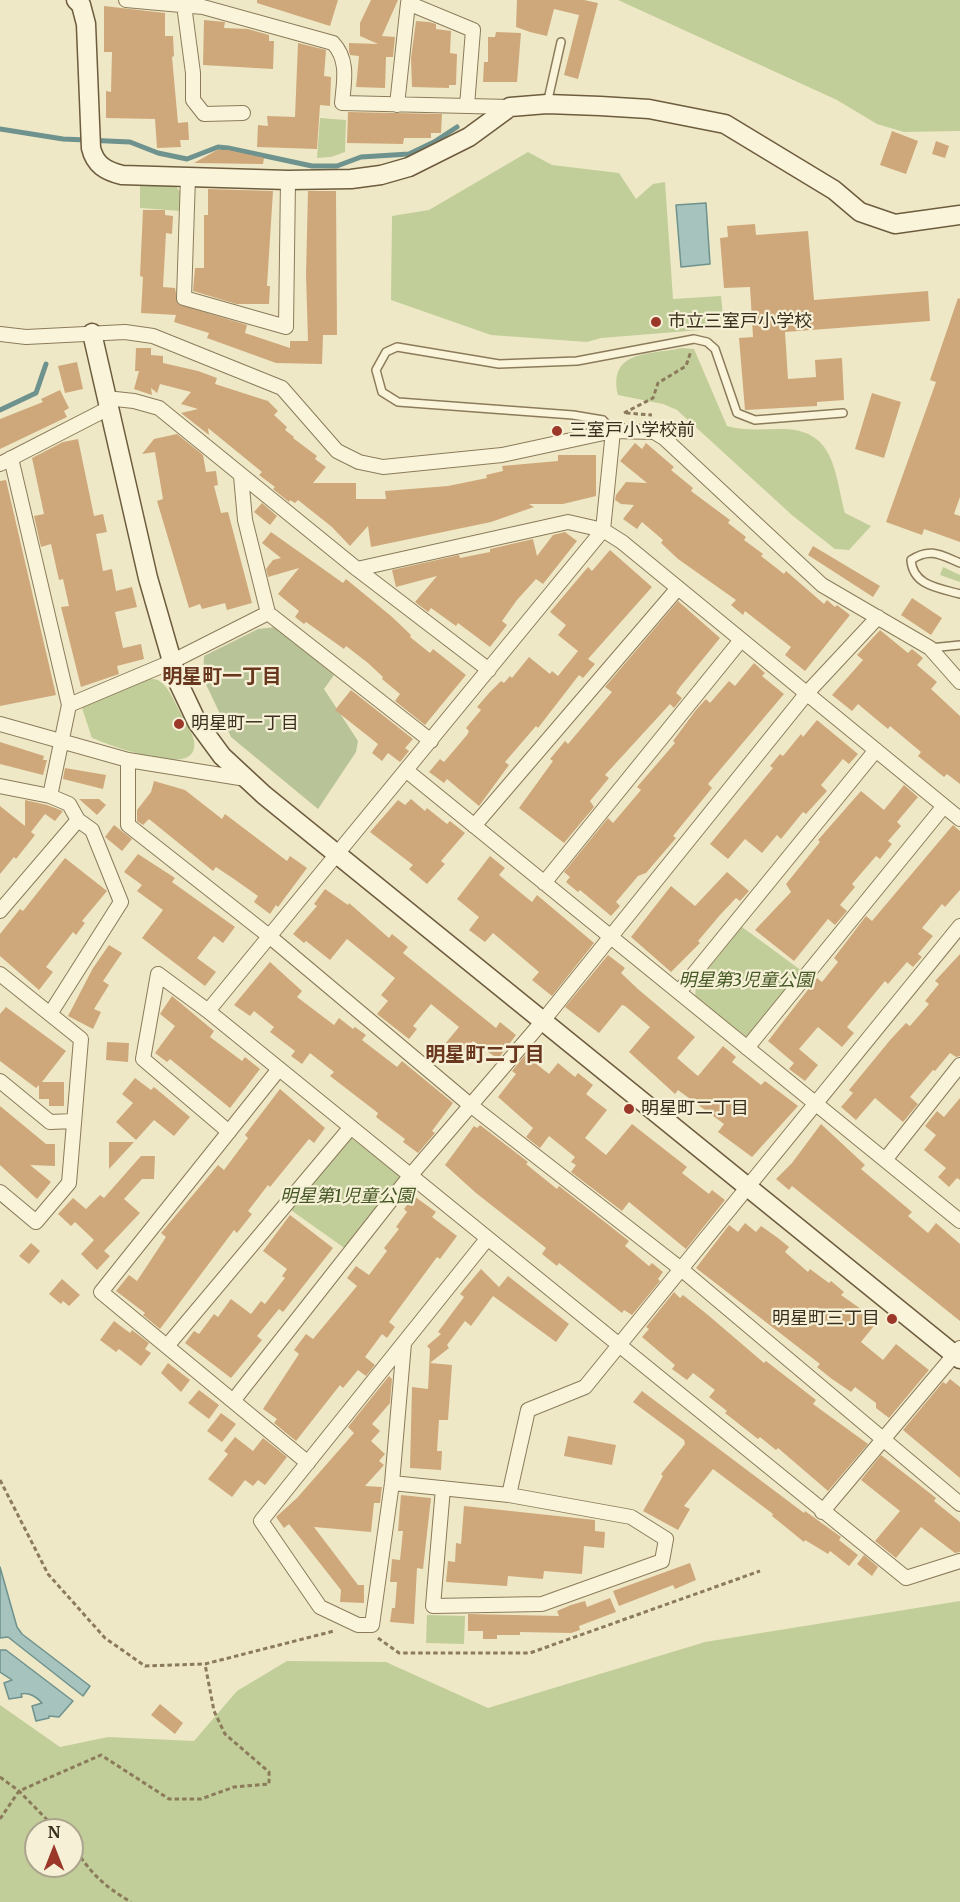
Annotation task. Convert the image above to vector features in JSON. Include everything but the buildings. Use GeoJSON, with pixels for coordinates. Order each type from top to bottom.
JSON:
{"type":"FeatureCollection","features":[{"type":"Feature","properties":{"kind":"street"},"geometry":{"type":"LineString","coordinates":[[76,0],[81,5],[86,24],[90,139],[98,164],[110,172],[288,180],[351,179],[381,175],[409,167],[469,137],[510,107]]}},
{"type":"Feature","properties":{"kind":"street"},"geometry":{"type":"LineString","coordinates":[[126,0],[203,6],[333,43],[342,53],[344,70],[342,103],[510,107],[547,104],[649,110],[725,124],[834,190],[860,212],[895,224],[960,215]]}},
{"type":"Feature","properties":{"kind":"street"},"geometry":{"type":"LineString","coordinates":[[397,105],[408,3],[473,30],[467,106]]}},
{"type":"Feature","properties":{"kind":"street"},"geometry":{"type":"LineString","coordinates":[[184,5],[193,73],[193,99],[204,114],[243,113]]}},
{"type":"Feature","properties":{"kind":"street"},"geometry":{"type":"LineString","coordinates":[[188,177],[184,298],[286,327],[288,180]]}},
{"type":"Feature","properties":{"kind":"street"},"geometry":{"type":"LineString","coordinates":[[0,334],[26,337],[125,332],[153,336],[282,388],[337,451],[359,462],[383,467],[502,455],[613,430],[654,432],[664,438],[822,585],[930,648],[960,682]]}},
{"type":"Feature","properties":{"kind":"street"},"geometry":{"type":"LineString","coordinates":[[92,333],[148,578],[171,662],[198,722],[222,756],[246,779],[542,1022],[958,1354],[822,1512]]}},
{"type":"Feature","properties":{"kind":"street"},"geometry":{"type":"LineString","coordinates":[[50,796],[69,705],[6,461],[107,403],[134,401],[159,408],[357,570],[489,670]]}},
{"type":"Feature","properties":{"kind":"street"},"geometry":{"type":"LineString","coordinates":[[208,1011],[603,530],[613,430]]}},
{"type":"Feature","properties":{"kind":"street"},"geometry":{"type":"LineString","coordinates":[[241,476],[245,520],[268,613],[431,741]]}},
{"type":"Feature","properties":{"kind":"street"},"geometry":{"type":"LineString","coordinates":[[357,570],[568,522],[603,530],[678,588],[960,819]]}},
{"type":"Feature","properties":{"kind":"street"},"geometry":{"type":"LineString","coordinates":[[474,826],[678,588]]}},
{"type":"Feature","properties":{"kind":"street"},"geometry":{"type":"LineString","coordinates":[[69,705],[171,662],[268,613]]}},
{"type":"Feature","properties":{"kind":"street"},"geometry":{"type":"LineString","coordinates":[[233,1401],[410,1176],[469,1104],[542,1022],[807,693],[878,617]]}},
{"type":"Feature","properties":{"kind":"street"},"geometry":{"type":"LineString","coordinates":[[544,883],[741,640]]}},
{"type":"Feature","properties":{"kind":"street"},"geometry":{"type":"LineString","coordinates":[[0,724],[128,760],[246,779]]}},
{"type":"Feature","properties":{"kind":"street"},"geometry":{"type":"LineString","coordinates":[[679,992],[876,750]]}},
{"type":"Feature","properties":{"kind":"street"},"geometry":{"type":"LineString","coordinates":[[128,760],[128,825],[269,936],[469,1104],[681,1269],[960,1504]]}},
{"type":"Feature","properties":{"kind":"street"},"geometry":{"type":"LineString","coordinates":[[407,771],[885,1160],[958,1216]]}},
{"type":"Feature","properties":{"kind":"street"},"geometry":{"type":"LineString","coordinates":[[0,786],[50,796],[69,804],[78,820],[92,830],[121,902],[50,1014]]}},
{"type":"Feature","properties":{"kind":"street"},"geometry":{"type":"LineString","coordinates":[[747,1048],[944,806]]}},
{"type":"Feature","properties":{"kind":"street"},"geometry":{"type":"LineString","coordinates":[[0,911],[78,820]]}},
{"type":"Feature","properties":{"kind":"street"},"geometry":{"type":"LineString","coordinates":[[509,1495],[528,1410],[585,1387],[746,1186],[960,926]]}},
{"type":"Feature","properties":{"kind":"street"},"geometry":{"type":"LineString","coordinates":[[0,974],[81,1039],[69,1183],[36,1222],[0,1192]]}},
{"type":"Feature","properties":{"kind":"street"},"geometry":{"type":"LineString","coordinates":[[228,1132],[143,1059],[158,974],[208,1011],[906,1578],[960,1561]]}},
{"type":"Feature","properties":{"kind":"street"},"geometry":{"type":"LineString","coordinates":[[885,1160],[960,1065]]}},
{"type":"Feature","properties":{"kind":"street"},"geometry":{"type":"LineString","coordinates":[[279,1069],[102,1292],[308,1463]]}},
{"type":"Feature","properties":{"kind":"street"},"geometry":{"type":"LineString","coordinates":[[0,1081],[50,1122],[74,1121]]}},
{"type":"Feature","properties":{"kind":"street"},"geometry":{"type":"LineString","coordinates":[[167,1346],[351,1127]]}},
{"type":"Feature","properties":{"kind":"street"},"geometry":{"type":"LineString","coordinates":[[404,1342],[392,1483],[372,1625],[358,1625],[320,1607],[261,1521],[308,1463],[404,1342],[487,1239]]}},
{"type":"Feature","properties":{"kind":"street"},"geometry":{"type":"LineString","coordinates":[[392,1483],[443,1488],[509,1495],[631,1517],[666,1539],[662,1562],[542,1604],[433,1606],[443,1488]]}},
{"type":"Feature","properties":{"kind":"lane"},"geometry":{"type":"LineString","coordinates":[[547,104],[561,42]]}},
{"type":"Feature","properties":{"kind":"lane"},"geometry":{"type":"LineString","coordinates":[[613,430],[603,420],[573,415],[398,402],[382,392],[376,370],[386,352],[397,347],[499,364],[576,360],[694,339],[707,342],[715,349],[737,413],[744,418],[755,420],[843,413]]}},
{"type":"Feature","properties":{"kind":"lane"},"geometry":{"type":"LineString","coordinates":[[960,563],[932,551],[920,554],[911,560],[912,571],[920,581],[960,594]]}},
{"type":"Feature","properties":{"kind":"lane"},"geometry":{"type":"LineString","coordinates":[[930,648],[960,645]]}},
{"type":"Feature","properties":{"kind":"path"},"geometry":{"type":"LineString","coordinates":[[624,413],[653,398],[658,383],[686,366],[694,339]]}},
{"type":"Feature","properties":{"kind":"path"},"geometry":{"type":"LineString","coordinates":[[0,1480],[48,1574],[105,1638],[145,1666],[206,1664],[358,1625],[399,1653],[530,1653],[760,1571]]}},
{"type":"Feature","properties":{"kind":"path"},"geometry":{"type":"LineString","coordinates":[[0,1819],[19,1791],[101,1755],[170,1799],[201,1800],[234,1787],[269,1784],[269,1772],[225,1734],[214,1711],[206,1664]]}},
{"type":"Feature","properties":{"kind":"path"},"geometry":{"type":"LineString","coordinates":[[0,1777],[19,1791],[45,1818]]}},
{"type":"Feature","properties":{"kind":"path"},"geometry":{"type":"LineString","coordinates":[[84,1864],[103,1886],[131,1902]]}},
{"type":"Feature","properties":{"kind":"green space"},"geometry":{"type":"Polygon","coordinates":[[[618,0],[960,0],[960,131],[904,132],[877,124],[837,100],[618,0]]]}},
{"type":"Feature","properties":{"kind":"green space"},"geometry":{"type":"Polygon","coordinates":[[[320,118],[346,120],[345,152],[331,157],[317,158],[320,118]]]}},
{"type":"Feature","properties":{"kind":"green space"},"geometry":{"type":"Polygon","coordinates":[[[528,152],[552,165],[619,173],[636,199],[653,184],[665,182],[673,299],[721,296],[723,316],[713,329],[601,338],[587,342],[491,335],[391,300],[392,216],[429,210],[528,152]]]}},
{"type":"Feature","properties":{"kind":"green space"},"geometry":{"type":"Polygon","coordinates":[[[140,183],[174,184],[182,194],[181,211],[140,208],[140,183]]]}},
{"type":"Feature","properties":{"kind":"green space"},"geometry":{"type":"Polygon","coordinates":[[[682,348],[694,349],[727,426],[797,431],[811,436],[822,444],[834,467],[845,513],[871,526],[849,550],[835,549],[793,516],[677,410],[663,404],[618,395],[619,370],[625,362],[645,354],[682,348]]]}},
{"type":"Feature","properties":{"kind":"green space"},"geometry":{"type":"Polygon","coordinates":[[[943,567],[960,575],[960,582],[940,575],[943,567]]]}},
{"type":"Feature","properties":{"kind":"green space"},"geometry":{"type":"Polygon","coordinates":[[[276,627],[334,675],[324,689],[358,741],[356,752],[318,809],[231,737],[203,678],[204,656],[258,629],[276,627]]]}},
{"type":"Feature","properties":{"kind":"green space"},"geometry":{"type":"Polygon","coordinates":[[[140,679],[158,680],[171,695],[192,734],[194,749],[187,757],[173,760],[155,758],[92,738],[82,708],[85,702],[140,679]]]}},
{"type":"Feature","properties":{"kind":"green space","name":"明星第3児童公園"},"geometry":{"type":"Polygon","coordinates":[[[742,927],[802,971],[747,1037],[695,999],[696,984],[742,927]]]}},
{"type":"Feature","properties":{"kind":"green space","name":"明星第1児童公園"},"geometry":{"type":"Polygon","coordinates":[[[351,1138],[398,1173],[402,1185],[350,1252],[288,1208],[351,1138]]]}},
{"type":"Feature","properties":{"kind":"green space"},"geometry":{"type":"Polygon","coordinates":[[[960,1601],[960,1902],[0,1902],[0,1705],[60,1747],[108,1737],[194,1741],[237,1691],[287,1661],[386,1662],[488,1708],[705,1642],[960,1601]]]}},
{"type":"Feature","properties":{"kind":"green space"},"geometry":{"type":"Polygon","coordinates":[[[427,1615],[465,1616],[464,1644],[426,1643],[427,1615]]]}},
{"type":"Feature","properties":{"kind":"water"},"geometry":{"type":"Polygon","coordinates":[[[706,203],[710,264],[681,267],[676,205],[706,203]]]}},
{"type":"Feature","properties":{"kind":"water"},"geometry":{"type":"Polygon","coordinates":[[[0,1567],[17,1627],[22,1634],[90,1686],[83,1696],[8,1637],[0,1638],[0,1567]]]}},
{"type":"Feature","properties":{"kind":"water"},"geometry":{"type":"Polygon","coordinates":[[[0,1650],[6,1650],[73,1701],[59,1717],[49,1716],[49,1718],[36,1721],[32,1706],[42,1703],[30,1694],[21,1694],[22,1697],[9,1699],[4,1683],[12,1680],[0,1672],[0,1650]]]}},
{"type":"Feature","properties":{"kind":"waterway"},"geometry":{"type":"LineString","coordinates":[[0,129],[63,139],[130,142],[158,153],[187,159],[218,147],[312,166],[337,166],[361,157],[409,154],[457,127]]}},
{"type":"Feature","properties":{"kind":"waterway"},"geometry":{"type":"LineString","coordinates":[[0,410],[36,393],[46,364]]}},
{"type":"Feature","properties":{"kind":"place","name":"市立三室戸小学校"},"geometry":{"type":"Point","coordinates":[656,322]}},
{"type":"Feature","properties":{"kind":"place","name":"三室戸小学校前"},"geometry":{"type":"Point","coordinates":[557,431]}},
{"type":"Feature","properties":{"kind":"place","name":"明星町一丁目"},"geometry":{"type":"Point","coordinates":[179,724]}},
{"type":"Feature","properties":{"kind":"place","name":"明星町二丁目"},"geometry":{"type":"Point","coordinates":[629,1109]}},
{"type":"Feature","properties":{"kind":"place","name":"明星町三丁目"},"geometry":{"type":"Point","coordinates":[892,1319]}},
{"type":"Feature","properties":{"kind":"district","name":"明星町一丁目"},"geometry":{"type":"Point","coordinates":[222,677]}},
{"type":"Feature","properties":{"kind":"district","name":"明星町二丁目"},"geometry":{"type":"Point","coordinates":[485,1055]}}]}
